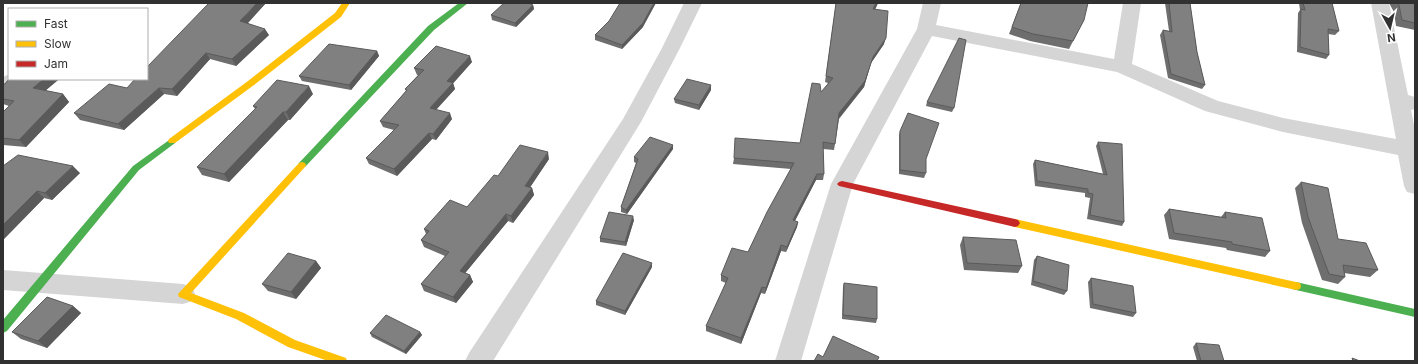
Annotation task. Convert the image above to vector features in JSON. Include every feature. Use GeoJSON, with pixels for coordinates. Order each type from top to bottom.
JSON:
{"type":"FeatureCollection","features":[{"type":"Feature","properties":{"kind":"street"},"geometry":{"type":"LineString","coordinates":[[3,328],[136,168],[251,83],[338,16],[346,3]]}},
{"type":"Feature","properties":{"kind":"street"},"geometry":{"type":"LineString","coordinates":[[184,294],[431,28],[464,3]]}},
{"type":"Feature","properties":{"kind":"street"},"geometry":{"type":"LineString","coordinates":[[478,361],[630,122],[672,48],[693,3]]}},
{"type":"Feature","properties":{"kind":"street"},"geometry":{"type":"LineString","coordinates":[[788,361],[842,184],[926,29],[932,3]]}},
{"type":"Feature","properties":{"kind":"street"},"geometry":{"type":"LineString","coordinates":[[1122,67],[1132,3]]}},
{"type":"Feature","properties":{"kind":"street"},"geometry":{"type":"LineString","coordinates":[[1380,3],[1407,101],[1408,149],[1415,186]]}},
{"type":"Feature","properties":{"kind":"street"},"geometry":{"type":"LineString","coordinates":[[926,29],[1122,67],[1212,106],[1283,125],[1408,149]]}},
{"type":"Feature","properties":{"kind":"street"},"geometry":{"type":"LineString","coordinates":[[842,184],[1415,313]]}},
{"type":"Feature","properties":{"kind":"street"},"geometry":{"type":"LineString","coordinates":[[3,280],[184,294],[240,316],[292,344],[342,361]]}},
{"type":"Feature","properties":{"kind":"building"},"geometry":{"type":"Polygon","coordinates":[[[209,3],[257,3],[240,21],[265,29],[232,59],[206,53],[172,89],[159,88],[118,124],[74,113],[109,84],[127,88],[134,80],[148,80],[148,66],[209,3]]]}},
{"type":"Feature","properties":{"kind":"building"},"geometry":{"type":"Polygon","coordinates":[[[504,3],[528,3],[533,5],[515,23],[491,15],[504,3]]]}},
{"type":"Feature","properties":{"kind":"building"},"geometry":{"type":"Polygon","coordinates":[[[620,3],[654,3],[643,23],[622,45],[595,35],[609,21],[620,3]]]}},
{"type":"Feature","properties":{"kind":"building"},"geometry":{"type":"Polygon","coordinates":[[[836,3],[876,3],[873,9],[888,11],[886,38],[873,57],[865,81],[839,113],[835,144],[823,142],[824,174],[817,174],[793,220],[798,222],[787,247],[781,245],[766,288],[762,287],[741,338],[706,326],[728,278],[721,275],[732,248],[748,252],[767,212],[794,163],[734,158],[735,138],[800,143],[812,83],[820,84],[821,92],[833,78],[826,76],[836,3]]]}},
{"type":"Feature","properties":{"kind":"building"},"geometry":{"type":"Polygon","coordinates":[[[1021,3],[1088,3],[1084,20],[1073,41],[1033,34],[1012,27],[1021,3]]]}},
{"type":"Feature","properties":{"kind":"building"},"geometry":{"type":"Polygon","coordinates":[[[1169,3],[1190,3],[1197,52],[1205,85],[1171,74],[1163,30],[1172,32],[1169,3]]]}},
{"type":"Feature","properties":{"kind":"building"},"geometry":{"type":"Polygon","coordinates":[[[1303,3],[1332,3],[1339,31],[1328,29],[1329,55],[1300,47],[1301,9],[1305,10],[1303,3]]]}},
{"type":"Feature","properties":{"kind":"building"},"geometry":{"type":"Polygon","coordinates":[[[1398,3],[1415,3],[1415,23],[1402,20],[1398,3]]]}},
{"type":"Feature","properties":{"kind":"building"},"geometry":{"type":"Polygon","coordinates":[[[959,38],[966,40],[954,108],[927,102],[959,38]]]}},
{"type":"Feature","properties":{"kind":"building"},"geometry":{"type":"Polygon","coordinates":[[[329,44],[377,51],[349,85],[299,76],[329,44]]]}},
{"type":"Feature","properties":{"kind":"building"},"geometry":{"type":"Polygon","coordinates":[[[436,46],[470,56],[447,81],[453,83],[430,108],[450,113],[433,134],[429,133],[394,169],[366,158],[399,125],[380,121],[407,90],[405,89],[424,70],[414,68],[436,46]]]}},
{"type":"Feature","properties":{"kind":"building"},"geometry":{"type":"Polygon","coordinates":[[[687,79],[711,85],[699,105],[674,99],[687,79]]]}},
{"type":"Feature","properties":{"kind":"building"},"geometry":{"type":"Polygon","coordinates":[[[8,80],[43,80],[33,88],[63,94],[19,140],[3,138],[3,112],[14,101],[3,99],[3,84],[5,84],[8,80]]]}},
{"type":"Feature","properties":{"kind":"building"},"geometry":{"type":"Polygon","coordinates":[[[277,80],[309,86],[286,112],[283,112],[224,174],[197,167],[257,107],[253,106],[277,80]]]}},
{"type":"Feature","properties":{"kind":"building"},"geometry":{"type":"Polygon","coordinates":[[[908,113],[939,123],[926,159],[926,173],[900,170],[900,131],[908,113]]]}},
{"type":"Feature","properties":{"kind":"building"},"geometry":{"type":"Polygon","coordinates":[[[650,137],[673,145],[626,210],[621,207],[638,159],[634,157],[650,137]]]}},
{"type":"Feature","properties":{"kind":"building"},"geometry":{"type":"Polygon","coordinates":[[[1098,142],[1122,144],[1124,222],[1090,215],[1093,194],[1088,193],[1088,189],[1037,181],[1035,160],[1107,175],[1098,142]]]}},
{"type":"Feature","properties":{"kind":"building"},"geometry":{"type":"Polygon","coordinates":[[[520,145],[548,152],[525,186],[532,188],[511,216],[506,214],[460,271],[470,275],[453,297],[421,284],[449,252],[421,240],[429,231],[424,229],[450,200],[467,207],[494,175],[498,176],[520,145]]]}},
{"type":"Feature","properties":{"kind":"building"},"geometry":{"type":"Polygon","coordinates":[[[18,155],[73,166],[45,193],[37,191],[3,225],[3,166],[18,155]]]}},
{"type":"Feature","properties":{"kind":"building"},"geometry":{"type":"Polygon","coordinates":[[[1301,182],[1328,188],[1338,239],[1366,243],[1378,270],[1343,265],[1345,277],[1329,274],[1308,217],[1301,182]]]}},
{"type":"Feature","properties":{"kind":"building"},"geometry":{"type":"Polygon","coordinates":[[[1169,209],[1226,218],[1225,212],[1262,218],[1270,251],[1232,244],[1232,242],[1174,233],[1169,209]]]}},
{"type":"Feature","properties":{"kind":"building"},"geometry":{"type":"Polygon","coordinates":[[[609,212],[633,216],[625,242],[600,238],[609,212]]]}},
{"type":"Feature","properties":{"kind":"building"},"geometry":{"type":"Polygon","coordinates":[[[963,237],[1016,240],[1022,266],[967,263],[963,237]]]}},
{"type":"Feature","properties":{"kind":"building"},"geometry":{"type":"Polygon","coordinates":[[[288,253],[316,261],[291,292],[262,284],[288,253]]]}},
{"type":"Feature","properties":{"kind":"building"},"geometry":{"type":"Polygon","coordinates":[[[623,253],[652,263],[625,311],[596,301],[623,253]]]}},
{"type":"Feature","properties":{"kind":"building"},"geometry":{"type":"Polygon","coordinates":[[[1037,256],[1069,265],[1067,291],[1033,281],[1037,256]]]}},
{"type":"Feature","properties":{"kind":"building"},"geometry":{"type":"Polygon","coordinates":[[[1091,278],[1133,286],[1136,313],[1093,304],[1091,278]]]}},
{"type":"Feature","properties":{"kind":"building"},"geometry":{"type":"Polygon","coordinates":[[[844,283],[877,287],[877,319],[843,315],[844,283]]]}},
{"type":"Feature","properties":{"kind":"building"},"geometry":{"type":"Polygon","coordinates":[[[47,297],[73,306],[38,341],[12,332],[47,297]]]}},
{"type":"Feature","properties":{"kind":"building"},"geometry":{"type":"Polygon","coordinates":[[[386,315],[420,332],[404,351],[370,333],[386,315]]]}},
{"type":"Feature","properties":{"kind":"building"},"geometry":{"type":"Polygon","coordinates":[[[833,336],[879,357],[877,361],[814,361],[818,354],[823,357],[833,336]]]}},
{"type":"Feature","properties":{"kind":"building"},"geometry":{"type":"Polygon","coordinates":[[[1196,343],[1219,345],[1224,361],[1201,361],[1196,343]]]}},
{"type":"Feature","properties":{"kind":"building"},"geometry":{"type":"Polygon","coordinates":[[[1352,358],[1360,361],[1353,361],[1352,358]]]}},
{"type":"Feature","properties":{"kind":"traffic: fast"},"geometry":{"type":"LineString","coordinates":[[302,165],[431,28],[464,3]]}},
{"type":"Feature","properties":{"kind":"traffic: fast"},"geometry":{"type":"LineString","coordinates":[[3,328],[136,168],[172,141]]}},
{"type":"Feature","properties":{"kind":"traffic: fast"},"geometry":{"type":"LineString","coordinates":[[1296,286],[1415,313]]}},
{"type":"Feature","properties":{"kind":"traffic: slow"},"geometry":{"type":"LineString","coordinates":[[172,141],[251,83],[338,15],[346,3]]}},
{"type":"Feature","properties":{"kind":"traffic: slow"},"geometry":{"type":"LineString","coordinates":[[302,165],[183,294],[240,316],[292,344],[342,361]]}},
{"type":"Feature","properties":{"kind":"traffic: slow"},"geometry":{"type":"LineString","coordinates":[[1015,223],[1296,286]]}},
{"type":"Feature","properties":{"kind":"traffic: jam"},"geometry":{"type":"LineString","coordinates":[[842,184],[1015,223]]}}]}
